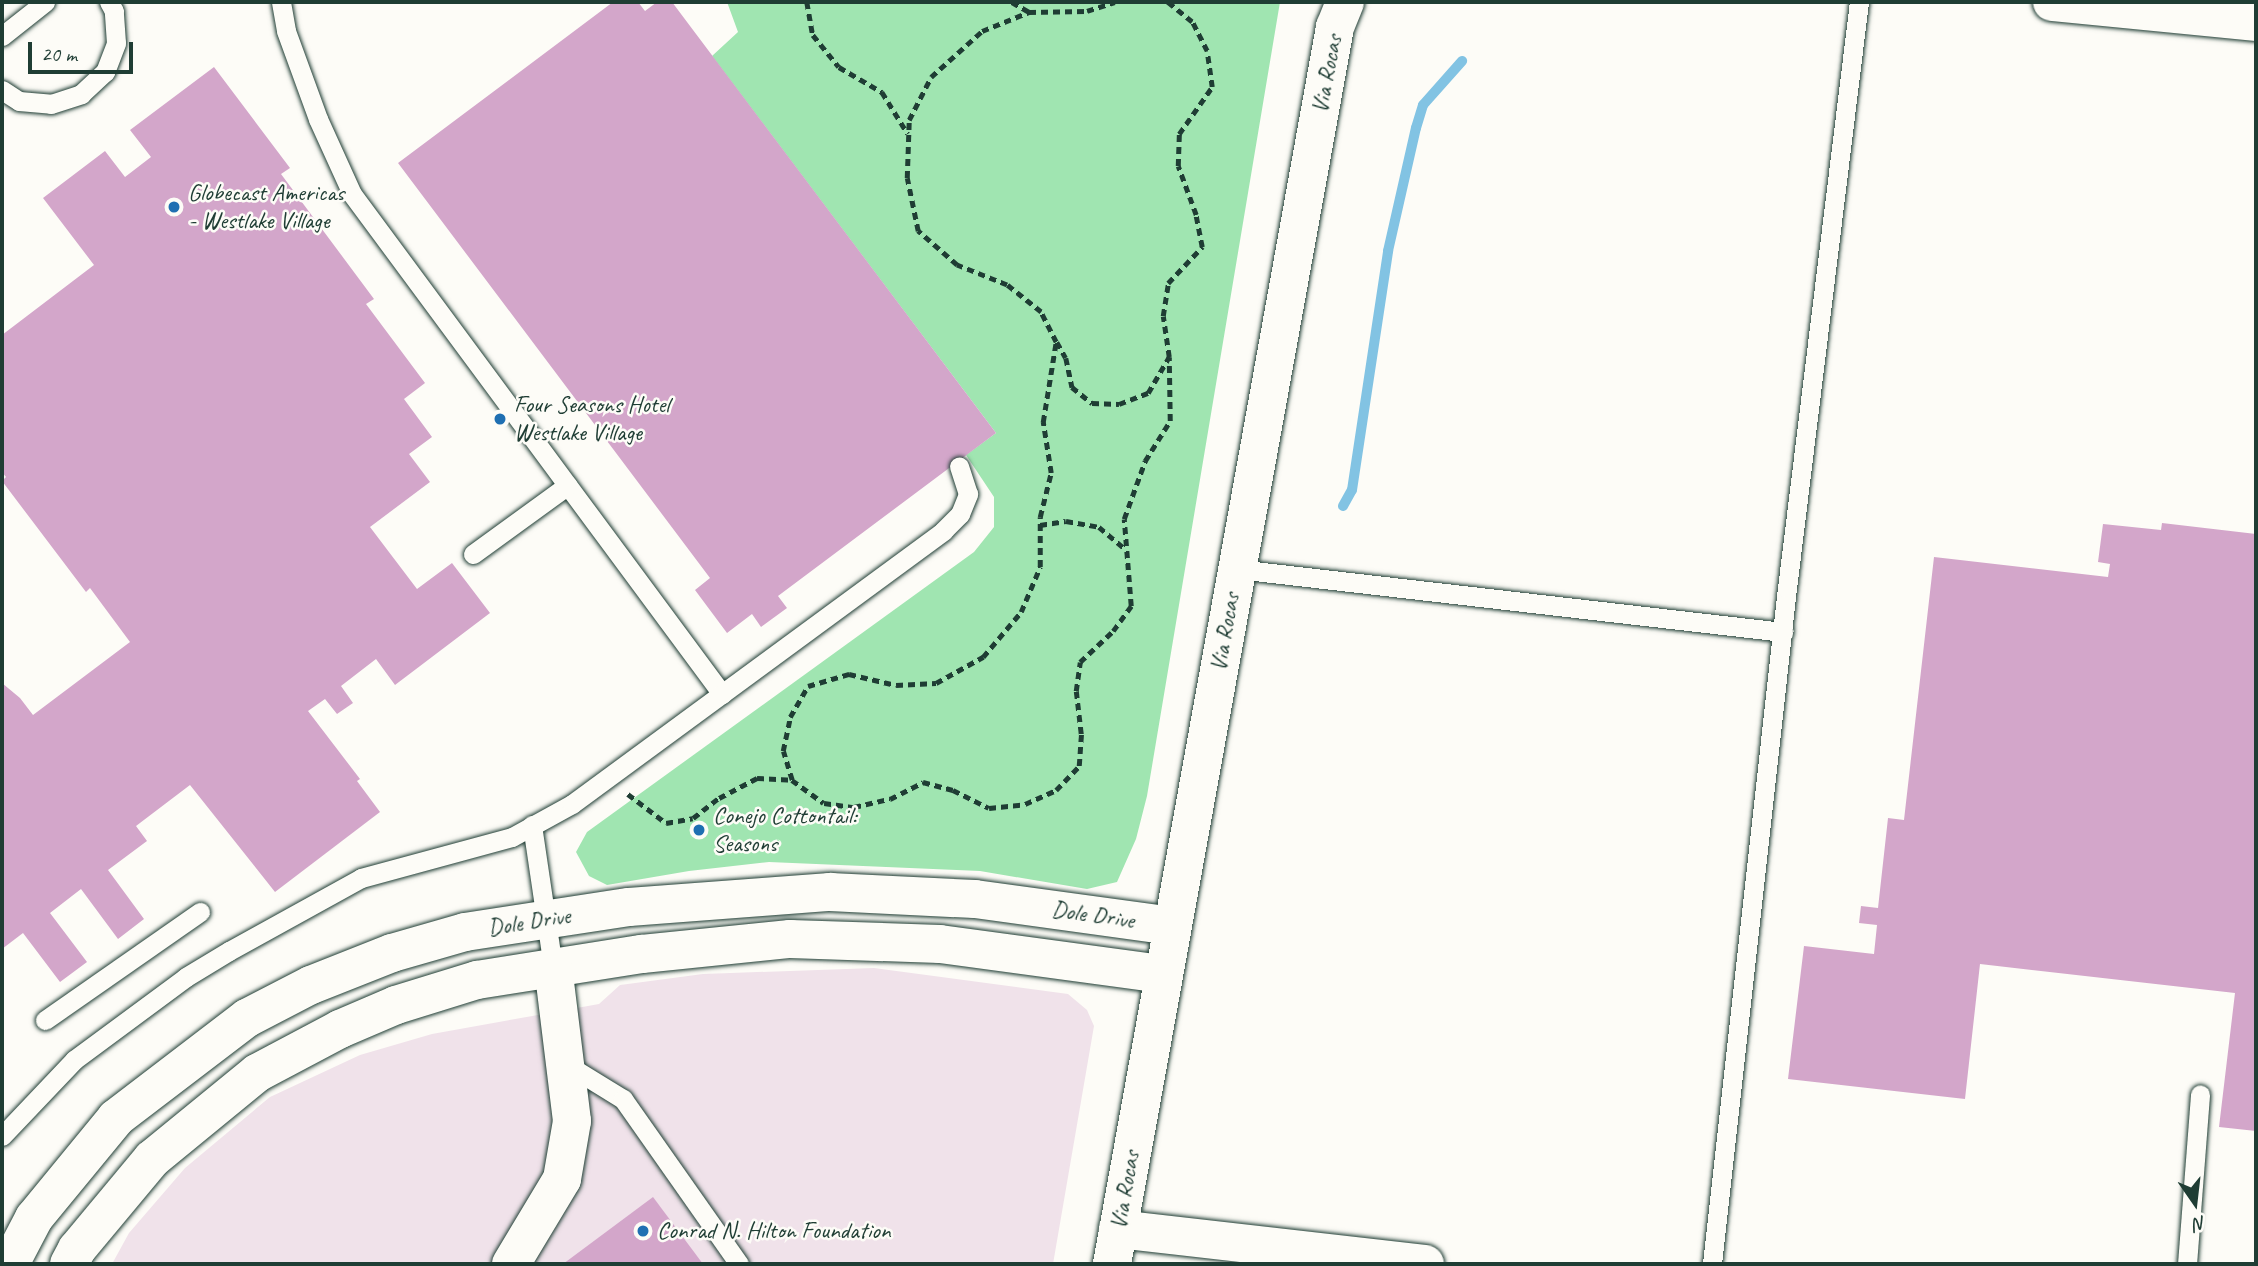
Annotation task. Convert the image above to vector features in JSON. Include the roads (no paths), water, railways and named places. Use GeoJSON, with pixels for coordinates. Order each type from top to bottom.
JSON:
{"type":"FeatureCollection","features":[{"type":"Feature","properties":{"kind":"street","name":"Via Rocas"},"geometry":{"type":"LineString","coordinates":[[1115,1247],[1335,27],[1345,2]]}},
{"type":"Feature","properties":{"kind":"street"},"geometry":{"type":"LineString","coordinates":[[2052,2],[2256,22]]}},
{"type":"Feature","properties":{"kind":"street","name":"Dole Drive"},"geometry":{"type":"LineString","coordinates":[[10,1264],[34,1218],[116,1118],[247,1018],[310,985],[392,953],[465,932],[629,907],[830,892],[975,899],[1171,926]]}},
{"type":"Feature","properties":{"kind":"street","name":"Dole Drive"},"geometry":{"type":"LineString","coordinates":[[69,1264],[77,1249],[152,1159],[257,1073],[340,1029],[396,1005],[477,980],[642,954],[790,939],[940,944],[1163,974]]}},
{"type":"Feature","properties":{"kind":"street"},"geometry":{"type":"LineString","coordinates":[[511,1264],[562,1179],[572,1121],[552,967]]}},
{"type":"Feature","properties":{"kind":"street"},"geometry":{"type":"LineString","coordinates":[[1115,1247],[1425,1264]]}},
{"type":"Feature","properties":{"kind":"lane"},"geometry":{"type":"LineString","coordinates":[[2,36],[45,2]]}},
{"type":"Feature","properties":{"kind":"lane"},"geometry":{"type":"LineString","coordinates":[[2,90],[19,101],[51,104],[81,94],[105,72],[116,43],[114,11],[109,2]]}},
{"type":"Feature","properties":{"kind":"lane"},"geometry":{"type":"LineString","coordinates":[[281,2],[286,31],[318,119],[352,194],[722,694]]}},
{"type":"Feature","properties":{"kind":"lane"},"geometry":{"type":"LineString","coordinates":[[1712,1264],[1783,632],[1859,2]]}},
{"type":"Feature","properties":{"kind":"lane"},"geometry":{"type":"LineString","coordinates":[[2,1136],[74,1060],[186,977],[229,951],[361,878],[512,837],[572,804],[952,523],[960,514],[968,494],[959,466]]}},
{"type":"Feature","properties":{"kind":"lane"},"geometry":{"type":"LineString","coordinates":[[473,554],[568,485]]}},
{"type":"Feature","properties":{"kind":"lane"},"geometry":{"type":"LineString","coordinates":[[1237,569],[1783,632]]}},
{"type":"Feature","properties":{"kind":"lane"},"geometry":{"type":"LineString","coordinates":[[532,825],[552,967]]}},
{"type":"Feature","properties":{"kind":"lane"},"geometry":{"type":"LineString","coordinates":[[45,1020],[201,912]]}},
{"type":"Feature","properties":{"kind":"lane"},"geometry":{"type":"LineString","coordinates":[[566,1064],[623,1099],[739,1264]]}},
{"type":"Feature","properties":{"kind":"lane"},"geometry":{"type":"LineString","coordinates":[[2187,1264],[2200,1094]]}},
{"type":"Feature","properties":{"kind":"waterway"},"geometry":{"type":"LineString","coordinates":[[1343,506],[1352,490],[1388,251],[1416,128],[1423,105],[1462,61]]}},
{"type":"Feature","properties":{"kind":"place","name":"Globecast Americas - Westlake Village"},"geometry":{"type":"Point","coordinates":[174,207]}},
{"type":"Feature","properties":{"kind":"place","name":"Four Seasons Hotel Westlake Village"},"geometry":{"type":"Point","coordinates":[500,419]}},
{"type":"Feature","properties":{"kind":"place","name":"Conejo Cottontail: Seasons"},"geometry":{"type":"Point","coordinates":[699,830]}},
{"type":"Feature","properties":{"kind":"place","name":"Conrad N. Hilton Foundation"},"geometry":{"type":"Point","coordinates":[643,1231]}}]}
